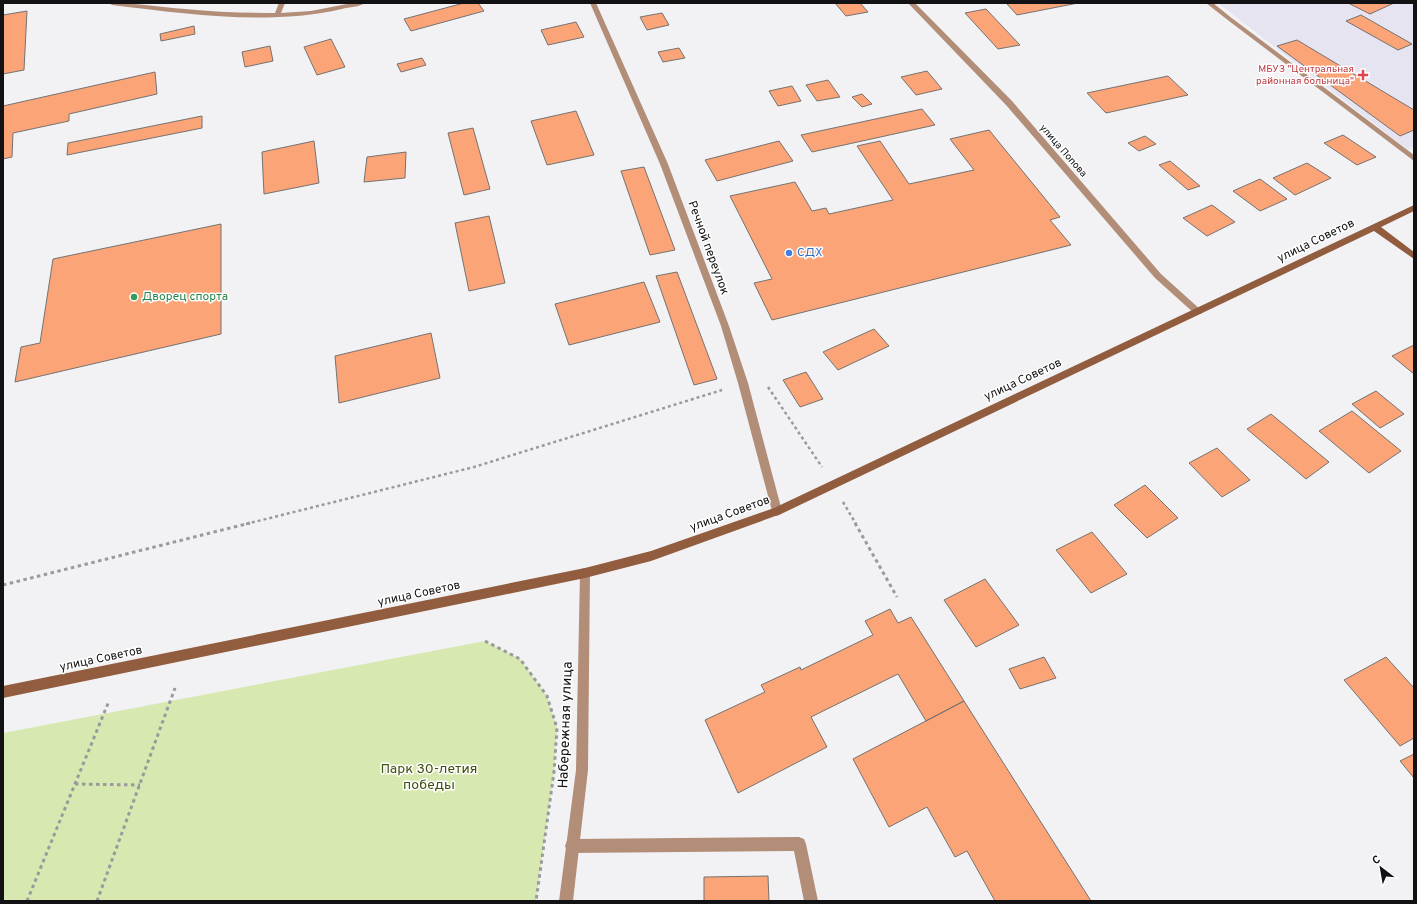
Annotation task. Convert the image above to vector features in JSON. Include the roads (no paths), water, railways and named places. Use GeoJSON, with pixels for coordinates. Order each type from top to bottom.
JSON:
{"type":"FeatureCollection","features":[{"type":"Feature","properties":{"kind":"main road","name":"улица Советов"},"geometry":{"type":"LineString","coordinates":[[3,692],[585,573],[651,556],[777,511],[1414,208]]}},
{"type":"Feature","properties":{"kind":"main road"},"geometry":{"type":"LineString","coordinates":[[1375,227],[1414,256]]}},
{"type":"Feature","properties":{"kind":"street"},"geometry":{"type":"LineString","coordinates":[[112,3],[198,13],[277,15],[312,13],[362,3]]}},
{"type":"Feature","properties":{"kind":"street"},"geometry":{"type":"LineString","coordinates":[[277,15],[282,3]]}},
{"type":"Feature","properties":{"kind":"street","name":"Речной переулок"},"geometry":{"type":"LineString","coordinates":[[593,3],[664,164],[725,326],[743,383],[777,511]]}},
{"type":"Feature","properties":{"kind":"street","name":"улица Попова"},"geometry":{"type":"LineString","coordinates":[[911,3],[1009,103],[1158,276],[1198,312]]}},
{"type":"Feature","properties":{"kind":"street"},"geometry":{"type":"LineString","coordinates":[[1209,3],[1414,158]]}},
{"type":"Feature","properties":{"kind":"street","name":"Набережная улица"},"geometry":{"type":"LineString","coordinates":[[566,901],[582,770],[585,573]]}},
{"type":"Feature","properties":{"kind":"street"},"geometry":{"type":"LineString","coordinates":[[572,846],[799,844],[811,901]]}},
{"type":"Feature","properties":{"kind":"place","name":"МБУЗ \"Центральная районная больница\""},"geometry":{"type":"Point","coordinates":[1363,75]}},
{"type":"Feature","properties":{"kind":"place","name":"СДХ"},"geometry":{"type":"Point","coordinates":[789,253]}},
{"type":"Feature","properties":{"kind":"place","name":"Дворец спорта"},"geometry":{"type":"Point","coordinates":[134,297]}},
{"type":"Feature","properties":{"kind":"park label","name":"Парк 30-летия победы"},"geometry":{"type":"Point","coordinates":[429,778]}}]}
